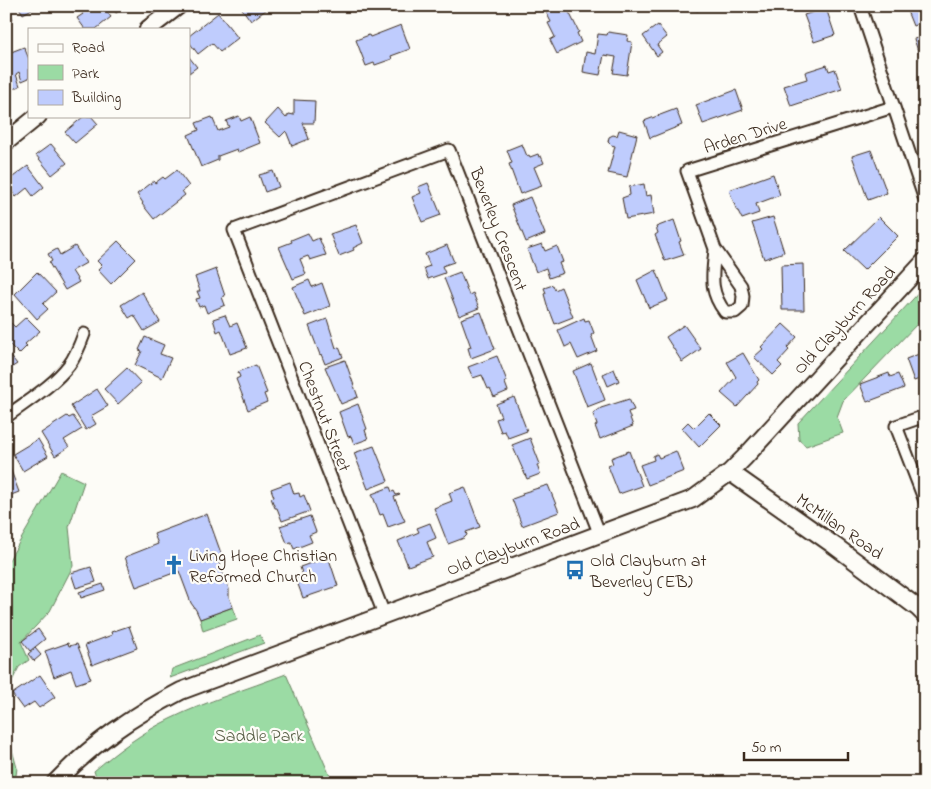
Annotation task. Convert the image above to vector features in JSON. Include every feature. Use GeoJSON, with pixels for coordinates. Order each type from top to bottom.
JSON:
{"type":"FeatureCollection","features":[{"type":"Feature","properties":{"kind":"main road"},"geometry":{"type":"LineString","coordinates":[[149,28],[178,6]]}},
{"type":"Feature","properties":{"kind":"main road"},"geometry":{"type":"LineString","coordinates":[[6,142],[36,118]]}},
{"type":"Feature","properties":{"kind":"main road","name":"Old Clayburn Road"},"geometry":{"type":"LineString","coordinates":[[55,783],[78,759],[104,737],[153,705],[181,691],[693,499],[730,472],[744,458],[925,261]]}},
{"type":"Feature","properties":{"kind":"main road","name":"McMillan Road"},"geometry":{"type":"LineString","coordinates":[[730,472],[835,546],[925,615]]}},
{"type":"Feature","properties":{"kind":"street"},"geometry":{"type":"LineString","coordinates":[[860,6],[925,200]]}},
{"type":"Feature","properties":{"kind":"street","name":"Arden Drive"},"geometry":{"type":"LineString","coordinates":[[715,249],[712,286],[714,295],[725,312],[735,312],[742,306],[741,286],[715,249],[687,172],[893,107]]}},
{"type":"Feature","properties":{"kind":"street","name":"Beverley Crescent"},"geometry":{"type":"LineString","coordinates":[[234,230],[449,150],[600,535]]}},
{"type":"Feature","properties":{"kind":"street","name":"Chestnut Street"},"geometry":{"type":"LineString","coordinates":[[234,230],[384,614]]}},
{"type":"Feature","properties":{"kind":"street"},"geometry":{"type":"LineString","coordinates":[[6,417],[58,376],[78,351],[84,334]]}},
{"type":"Feature","properties":{"kind":"street"},"geometry":{"type":"LineString","coordinates":[[925,416],[896,426],[925,501]]}},
{"type":"Feature","properties":{"kind":"green space"},"geometry":{"type":"Polygon","coordinates":[[[925,286],[925,319],[918,323],[843,401],[837,417],[843,433],[806,446],[799,440],[798,423],[925,286]]]}},
{"type":"Feature","properties":{"kind":"green space"},"geometry":{"type":"Polygon","coordinates":[[[61,471],[84,482],[69,527],[73,566],[50,611],[21,642],[29,660],[19,667],[9,687],[6,725],[6,565],[61,471]]]}},
{"type":"Feature","properties":{"kind":"green space"},"geometry":{"type":"Polygon","coordinates":[[[233,607],[237,619],[203,631],[200,619],[233,607]]]}},
{"type":"Feature","properties":{"kind":"green space"},"geometry":{"type":"Polygon","coordinates":[[[260,635],[264,643],[170,678],[172,669],[260,635]]]}},
{"type":"Feature","properties":{"kind":"green space","name":"Saddle Park"},"geometry":{"type":"Polygon","coordinates":[[[286,674],[333,783],[98,783],[94,771],[121,749],[150,730],[198,706],[286,674]]]}},
{"type":"Feature","properties":{"kind":"green space"},"geometry":{"type":"Polygon","coordinates":[[[6,728],[17,768],[15,783],[6,783],[6,728]]]}},
{"type":"Feature","properties":{"kind":"building"},"geometry":{"type":"Polygon","coordinates":[[[6,6],[8,6],[13,19],[6,22],[6,6]]]}},
{"type":"Feature","properties":{"kind":"building"},"geometry":{"type":"Polygon","coordinates":[[[18,6],[37,6],[23,14],[18,6]]]}},
{"type":"Feature","properties":{"kind":"building"},"geometry":{"type":"Polygon","coordinates":[[[87,6],[102,6],[111,17],[97,28],[84,28],[77,18],[83,14],[81,11],[87,6]]]}},
{"type":"Feature","properties":{"kind":"building"},"geometry":{"type":"Polygon","coordinates":[[[111,6],[129,6],[116,13],[111,6]]]}},
{"type":"Feature","properties":{"kind":"building"},"geometry":{"type":"Polygon","coordinates":[[[240,6],[271,6],[251,21],[240,6]]]}},
{"type":"Feature","properties":{"kind":"building"},"geometry":{"type":"Polygon","coordinates":[[[556,6],[566,6],[579,32],[577,33],[581,42],[557,54],[550,40],[555,37],[548,23],[551,22],[546,12],[556,6]]]}},
{"type":"Feature","properties":{"kind":"building"},"geometry":{"type":"Polygon","coordinates":[[[680,6],[700,6],[698,11],[680,6]]]}},
{"type":"Feature","properties":{"kind":"building"},"geometry":{"type":"Polygon","coordinates":[[[905,6],[925,6],[925,21],[913,26],[905,6]]]}},
{"type":"Feature","properties":{"kind":"building"},"geometry":{"type":"Polygon","coordinates":[[[826,8],[835,35],[814,42],[804,15],[826,8]]]}},
{"type":"Feature","properties":{"kind":"building"},"geometry":{"type":"Polygon","coordinates":[[[218,13],[238,38],[220,52],[212,43],[198,54],[190,43],[190,35],[218,13]]]}},
{"type":"Feature","properties":{"kind":"building"},"geometry":{"type":"Polygon","coordinates":[[[401,25],[410,49],[391,56],[392,59],[366,66],[356,40],[369,35],[370,37],[401,25]]]}},
{"type":"Feature","properties":{"kind":"building"},"geometry":{"type":"Polygon","coordinates":[[[658,25],[667,37],[657,45],[662,52],[657,56],[643,36],[658,25]]]}},
{"type":"Feature","properties":{"kind":"building"},"geometry":{"type":"Polygon","coordinates":[[[608,32],[628,35],[627,41],[632,42],[627,75],[613,73],[616,57],[604,55],[600,75],[583,72],[586,52],[595,54],[598,34],[607,35],[608,32]]]}},
{"type":"Feature","properties":{"kind":"building"},"geometry":{"type":"Polygon","coordinates":[[[925,36],[925,68],[924,69],[914,39],[925,36]]]}},
{"type":"Feature","properties":{"kind":"building"},"geometry":{"type":"Polygon","coordinates":[[[24,47],[28,57],[28,78],[22,81],[19,72],[16,74],[20,86],[6,92],[6,54],[24,47]]]}},
{"type":"Feature","properties":{"kind":"building"},"geometry":{"type":"Polygon","coordinates":[[[190,58],[197,67],[190,72],[190,58]]]}},
{"type":"Feature","properties":{"kind":"building"},"geometry":{"type":"Polygon","coordinates":[[[827,65],[829,71],[835,69],[842,89],[791,106],[784,86],[807,79],[805,72],[827,65]]]}},
{"type":"Feature","properties":{"kind":"building"},"geometry":{"type":"Polygon","coordinates":[[[736,90],[743,110],[703,124],[696,105],[736,90]]]}},
{"type":"Feature","properties":{"kind":"building"},"geometry":{"type":"Polygon","coordinates":[[[294,100],[315,101],[314,123],[303,123],[309,139],[292,146],[286,131],[280,137],[265,123],[278,109],[286,118],[289,114],[294,115],[294,100]]]}},
{"type":"Feature","properties":{"kind":"building"},"geometry":{"type":"Polygon","coordinates":[[[676,109],[682,125],[650,138],[644,121],[676,109]]]}},
{"type":"Feature","properties":{"kind":"building"},"geometry":{"type":"Polygon","coordinates":[[[239,116],[241,121],[250,117],[260,143],[238,152],[237,149],[218,156],[218,160],[201,167],[188,135],[199,130],[196,123],[212,117],[218,131],[229,127],[226,121],[239,116]]]}},
{"type":"Feature","properties":{"kind":"building"},"geometry":{"type":"Polygon","coordinates":[[[82,118],[93,118],[98,124],[75,143],[65,132],[82,118]]]}},
{"type":"Feature","properties":{"kind":"building"},"geometry":{"type":"Polygon","coordinates":[[[619,130],[637,135],[627,177],[608,173],[615,146],[608,142],[609,137],[617,136],[619,130]]]}},
{"type":"Feature","properties":{"kind":"building"},"geometry":{"type":"Polygon","coordinates":[[[51,144],[67,163],[52,175],[36,155],[51,144]]]}},
{"type":"Feature","properties":{"kind":"building"},"geometry":{"type":"Polygon","coordinates":[[[522,144],[527,156],[529,155],[530,157],[538,154],[544,163],[534,167],[542,186],[520,194],[509,164],[512,163],[507,150],[522,144]]]}},
{"type":"Feature","properties":{"kind":"building"},"geometry":{"type":"Polygon","coordinates":[[[871,150],[887,193],[868,200],[852,156],[871,150]]]}},
{"type":"Feature","properties":{"kind":"building"},"geometry":{"type":"Polygon","coordinates":[[[28,166],[44,187],[33,196],[27,188],[16,197],[6,182],[28,166]]]}},
{"type":"Feature","properties":{"kind":"building"},"geometry":{"type":"Polygon","coordinates":[[[177,170],[189,186],[182,191],[185,195],[154,219],[137,194],[154,181],[155,183],[163,177],[165,179],[177,170]]]}},
{"type":"Feature","properties":{"kind":"building"},"geometry":{"type":"Polygon","coordinates":[[[273,171],[279,187],[265,192],[259,175],[273,171]]]}},
{"type":"Feature","properties":{"kind":"building"},"geometry":{"type":"Polygon","coordinates":[[[773,174],[780,195],[756,204],[759,213],[742,219],[729,190],[773,174]]]}},
{"type":"Feature","properties":{"kind":"building"},"geometry":{"type":"Polygon","coordinates":[[[428,183],[441,215],[422,222],[412,197],[421,193],[418,187],[428,183]]]}},
{"type":"Feature","properties":{"kind":"building"},"geometry":{"type":"Polygon","coordinates":[[[644,184],[646,196],[651,195],[654,214],[626,219],[622,198],[630,195],[629,187],[644,184]]]}},
{"type":"Feature","properties":{"kind":"building"},"geometry":{"type":"Polygon","coordinates":[[[530,197],[545,234],[526,242],[511,205],[530,197]]]}},
{"type":"Feature","properties":{"kind":"building"},"geometry":{"type":"Polygon","coordinates":[[[773,217],[784,252],[764,259],[752,223],[773,217]]]}},
{"type":"Feature","properties":{"kind":"building"},"geometry":{"type":"Polygon","coordinates":[[[879,217],[898,236],[864,270],[844,251],[879,217]]]}},
{"type":"Feature","properties":{"kind":"building"},"geometry":{"type":"Polygon","coordinates":[[[674,220],[684,255],[665,261],[655,235],[658,233],[656,227],[674,220]]]}},
{"type":"Feature","properties":{"kind":"building"},"geometry":{"type":"Polygon","coordinates":[[[356,225],[363,243],[353,248],[354,250],[339,256],[330,234],[356,225]]]}},
{"type":"Feature","properties":{"kind":"building"},"geometry":{"type":"Polygon","coordinates":[[[308,233],[312,241],[319,238],[326,255],[310,260],[308,256],[300,259],[306,274],[293,279],[279,247],[308,233]]]}},
{"type":"Feature","properties":{"kind":"building"},"geometry":{"type":"Polygon","coordinates":[[[118,241],[136,259],[111,284],[98,270],[102,266],[97,261],[118,241]]]}},
{"type":"Feature","properties":{"kind":"building"},"geometry":{"type":"Polygon","coordinates":[[[542,244],[545,251],[557,246],[563,262],[559,263],[563,273],[549,278],[546,268],[536,272],[527,249],[542,244]]]}},
{"type":"Feature","properties":{"kind":"building"},"geometry":{"type":"Polygon","coordinates":[[[447,245],[454,262],[442,266],[445,273],[428,279],[424,268],[430,266],[425,254],[447,245]]]}},
{"type":"Feature","properties":{"kind":"building"},"geometry":{"type":"Polygon","coordinates":[[[75,246],[86,263],[72,271],[79,282],[65,290],[49,263],[52,261],[48,254],[57,249],[60,255],[75,246]]]}},
{"type":"Feature","properties":{"kind":"building"},"geometry":{"type":"Polygon","coordinates":[[[803,264],[804,310],[782,310],[781,265],[803,264]]]}},
{"type":"Feature","properties":{"kind":"building"},"geometry":{"type":"Polygon","coordinates":[[[216,269],[225,296],[222,297],[225,305],[207,313],[204,305],[199,307],[196,299],[200,298],[197,291],[200,291],[195,277],[216,269]]]}},
{"type":"Feature","properties":{"kind":"building"},"geometry":{"type":"Polygon","coordinates":[[[656,270],[668,300],[649,308],[637,280],[656,270]]]}},
{"type":"Feature","properties":{"kind":"building"},"geometry":{"type":"Polygon","coordinates":[[[37,272],[56,292],[43,304],[48,309],[37,319],[15,294],[37,272]]]}},
{"type":"Feature","properties":{"kind":"building"},"geometry":{"type":"Polygon","coordinates":[[[460,272],[469,295],[473,293],[479,308],[459,316],[444,278],[460,272]]]}},
{"type":"Feature","properties":{"kind":"building"},"geometry":{"type":"Polygon","coordinates":[[[309,280],[312,287],[322,283],[330,306],[305,316],[293,287],[309,280]]]}},
{"type":"Feature","properties":{"kind":"building"},"geometry":{"type":"Polygon","coordinates":[[[553,285],[555,290],[561,287],[573,317],[555,324],[549,312],[544,294],[546,293],[544,288],[553,285]]]}},
{"type":"Feature","properties":{"kind":"building"},"geometry":{"type":"Polygon","coordinates":[[[142,292],[160,322],[144,331],[134,315],[129,318],[121,305],[142,292]]]}},
{"type":"Feature","properties":{"kind":"building"},"geometry":{"type":"Polygon","coordinates":[[[481,312],[495,349],[471,358],[468,348],[471,347],[461,319],[481,312]]]}},
{"type":"Feature","properties":{"kind":"building"},"geometry":{"type":"Polygon","coordinates":[[[225,315],[230,326],[237,323],[247,348],[230,354],[221,330],[217,332],[213,319],[225,315]]]}},
{"type":"Feature","properties":{"kind":"building"},"geometry":{"type":"Polygon","coordinates":[[[26,317],[40,331],[25,344],[27,346],[19,354],[6,341],[6,327],[11,323],[15,327],[26,317]]]}},
{"type":"Feature","properties":{"kind":"building"},"geometry":{"type":"Polygon","coordinates":[[[584,318],[585,321],[589,320],[594,333],[591,335],[597,351],[578,359],[571,344],[565,347],[558,330],[584,318]]]}},
{"type":"Feature","properties":{"kind":"building"},"geometry":{"type":"Polygon","coordinates":[[[327,319],[336,348],[339,347],[343,357],[325,364],[309,326],[327,319]]]}},
{"type":"Feature","properties":{"kind":"building"},"geometry":{"type":"Polygon","coordinates":[[[783,324],[797,337],[778,362],[782,366],[773,375],[754,357],[783,324]]]}},
{"type":"Feature","properties":{"kind":"building"},"geometry":{"type":"Polygon","coordinates":[[[684,325],[701,349],[682,362],[666,337],[684,325]]]}},
{"type":"Feature","properties":{"kind":"building"},"geometry":{"type":"Polygon","coordinates":[[[145,337],[164,345],[160,354],[171,358],[162,378],[135,365],[142,351],[139,350],[145,337]]]}},
{"type":"Feature","properties":{"kind":"building"},"geometry":{"type":"Polygon","coordinates":[[[925,349],[925,377],[914,381],[906,359],[919,354],[918,352],[925,349]]]}},
{"type":"Feature","properties":{"kind":"building"},"geometry":{"type":"Polygon","coordinates":[[[6,350],[17,364],[6,371],[6,350]]]}},
{"type":"Feature","properties":{"kind":"building"},"geometry":{"type":"Polygon","coordinates":[[[743,353],[759,380],[758,384],[737,407],[721,393],[736,377],[727,362],[743,353]]]}},
{"type":"Feature","properties":{"kind":"building"},"geometry":{"type":"Polygon","coordinates":[[[497,356],[507,381],[505,383],[508,391],[494,397],[482,375],[473,378],[468,367],[497,356]]]}},
{"type":"Feature","properties":{"kind":"building"},"geometry":{"type":"Polygon","coordinates":[[[345,360],[358,397],[341,404],[325,367],[345,360]]]}},
{"type":"Feature","properties":{"kind":"building"},"geometry":{"type":"Polygon","coordinates":[[[591,363],[605,400],[587,407],[573,371],[591,363]]]}},
{"type":"Feature","properties":{"kind":"building"},"geometry":{"type":"Polygon","coordinates":[[[256,365],[267,393],[264,394],[267,402],[248,410],[236,379],[240,377],[238,372],[256,365]]]}},
{"type":"Feature","properties":{"kind":"building"},"geometry":{"type":"Polygon","coordinates":[[[127,368],[141,383],[118,404],[104,389],[127,368]]]}},
{"type":"Feature","properties":{"kind":"building"},"geometry":{"type":"Polygon","coordinates":[[[614,369],[619,381],[608,386],[603,374],[614,369]]]}},
{"type":"Feature","properties":{"kind":"building"},"geometry":{"type":"Polygon","coordinates":[[[889,373],[890,377],[898,374],[904,388],[867,402],[860,384],[889,373]]]}},
{"type":"Feature","properties":{"kind":"building"},"geometry":{"type":"Polygon","coordinates":[[[97,389],[108,406],[91,416],[96,424],[86,430],[71,406],[97,389]]]}},
{"type":"Feature","properties":{"kind":"building"},"geometry":{"type":"Polygon","coordinates":[[[514,397],[527,431],[508,438],[505,431],[501,432],[496,419],[501,417],[496,404],[514,397]]]}},
{"type":"Feature","properties":{"kind":"building"},"geometry":{"type":"Polygon","coordinates":[[[629,399],[634,410],[628,412],[633,426],[600,439],[593,414],[601,408],[629,399]]]}},
{"type":"Feature","properties":{"kind":"building"},"geometry":{"type":"Polygon","coordinates":[[[358,404],[367,429],[365,430],[368,439],[354,444],[351,436],[348,437],[339,412],[358,404]]]}},
{"type":"Feature","properties":{"kind":"building"},"geometry":{"type":"Polygon","coordinates":[[[709,413],[721,425],[699,447],[682,428],[688,422],[694,428],[709,413]]]}},
{"type":"Feature","properties":{"kind":"building"},"geometry":{"type":"Polygon","coordinates":[[[67,416],[69,418],[73,416],[82,429],[64,440],[69,447],[55,456],[41,433],[67,416]]]}},
{"type":"Feature","properties":{"kind":"building"},"geometry":{"type":"Polygon","coordinates":[[[530,438],[540,464],[537,465],[540,474],[527,479],[512,445],[530,438]]]}},
{"type":"Feature","properties":{"kind":"building"},"geometry":{"type":"Polygon","coordinates":[[[38,439],[48,456],[23,471],[13,454],[38,439]]]}},
{"type":"Feature","properties":{"kind":"building"},"geometry":{"type":"Polygon","coordinates":[[[374,446],[388,481],[368,489],[354,453],[374,446]]]}},
{"type":"Feature","properties":{"kind":"building"},"geometry":{"type":"Polygon","coordinates":[[[629,451],[642,486],[619,494],[608,466],[613,464],[611,458],[629,451]]]}},
{"type":"Feature","properties":{"kind":"building"},"geometry":{"type":"Polygon","coordinates":[[[676,451],[684,471],[648,485],[640,465],[654,460],[653,456],[657,454],[659,458],[676,451]]]}},
{"type":"Feature","properties":{"kind":"building"},"geometry":{"type":"Polygon","coordinates":[[[10,468],[19,492],[6,497],[6,469],[10,468]]]}},
{"type":"Feature","properties":{"kind":"building"},"geometry":{"type":"Polygon","coordinates":[[[290,482],[294,494],[299,493],[300,497],[304,495],[310,511],[282,521],[271,498],[274,497],[271,489],[290,482]]]}},
{"type":"Feature","properties":{"kind":"building"},"geometry":{"type":"Polygon","coordinates":[[[548,485],[559,512],[522,526],[512,499],[523,495],[522,493],[548,485]]]}},
{"type":"Feature","properties":{"kind":"building"},"geometry":{"type":"Polygon","coordinates":[[[390,487],[392,492],[394,491],[396,495],[400,495],[394,497],[405,521],[388,527],[383,514],[380,515],[372,494],[390,487]]]}},
{"type":"Feature","properties":{"kind":"building"},"geometry":{"type":"Polygon","coordinates":[[[465,487],[480,527],[466,532],[467,535],[464,538],[448,544],[434,508],[452,501],[449,493],[465,487]]]}},
{"type":"Feature","properties":{"kind":"building","name":"Living Hope Christian Reformed Church"},"geometry":{"type":"Polygon","coordinates":[[[207,514],[222,556],[217,558],[229,589],[229,597],[233,607],[200,619],[191,603],[179,571],[136,587],[125,557],[158,544],[154,534],[207,514]]]}},
{"type":"Feature","properties":{"kind":"building"},"geometry":{"type":"Polygon","coordinates":[[[310,516],[316,532],[309,535],[312,542],[294,549],[291,542],[287,543],[280,526],[310,516]]]}},
{"type":"Feature","properties":{"kind":"building"},"geometry":{"type":"Polygon","coordinates":[[[430,523],[436,538],[427,542],[433,557],[408,566],[398,541],[419,532],[417,528],[430,523]]]}},
{"type":"Feature","properties":{"kind":"building"},"geometry":{"type":"Polygon","coordinates":[[[322,559],[323,561],[329,559],[338,586],[303,598],[296,579],[303,576],[300,567],[322,559]]]}},
{"type":"Feature","properties":{"kind":"building"},"geometry":{"type":"Polygon","coordinates":[[[91,567],[96,582],[76,588],[71,573],[91,567]]]}},
{"type":"Feature","properties":{"kind":"building"},"geometry":{"type":"Polygon","coordinates":[[[103,584],[105,590],[81,598],[79,592],[103,584]]]}},
{"type":"Feature","properties":{"kind":"building"},"geometry":{"type":"Polygon","coordinates":[[[129,626],[137,648],[92,665],[85,645],[112,635],[111,632],[129,626]]]}},
{"type":"Feature","properties":{"kind":"building"},"geometry":{"type":"Polygon","coordinates":[[[38,629],[45,639],[30,651],[22,641],[38,629]]]}},
{"type":"Feature","properties":{"kind":"building"},"geometry":{"type":"Polygon","coordinates":[[[68,643],[69,646],[77,644],[91,679],[76,684],[71,670],[54,677],[45,651],[68,643]]]}},
{"type":"Feature","properties":{"kind":"building"},"geometry":{"type":"Polygon","coordinates":[[[35,648],[41,655],[34,661],[28,654],[35,648]]]}},
{"type":"Feature","properties":{"kind":"building"},"geometry":{"type":"Polygon","coordinates":[[[40,675],[55,697],[39,708],[34,702],[23,709],[12,694],[40,675]]]}},
{"type":"Feature","properties":{"kind":"place","name":"Living Hope Christian Reformed Church"},"geometry":{"type":"Point","coordinates":[174,565]}},
{"type":"Feature","properties":{"kind":"place","name":"Old Clayburn at Beverley (EB)"},"geometry":{"type":"Point","coordinates":[575,570]}}]}
